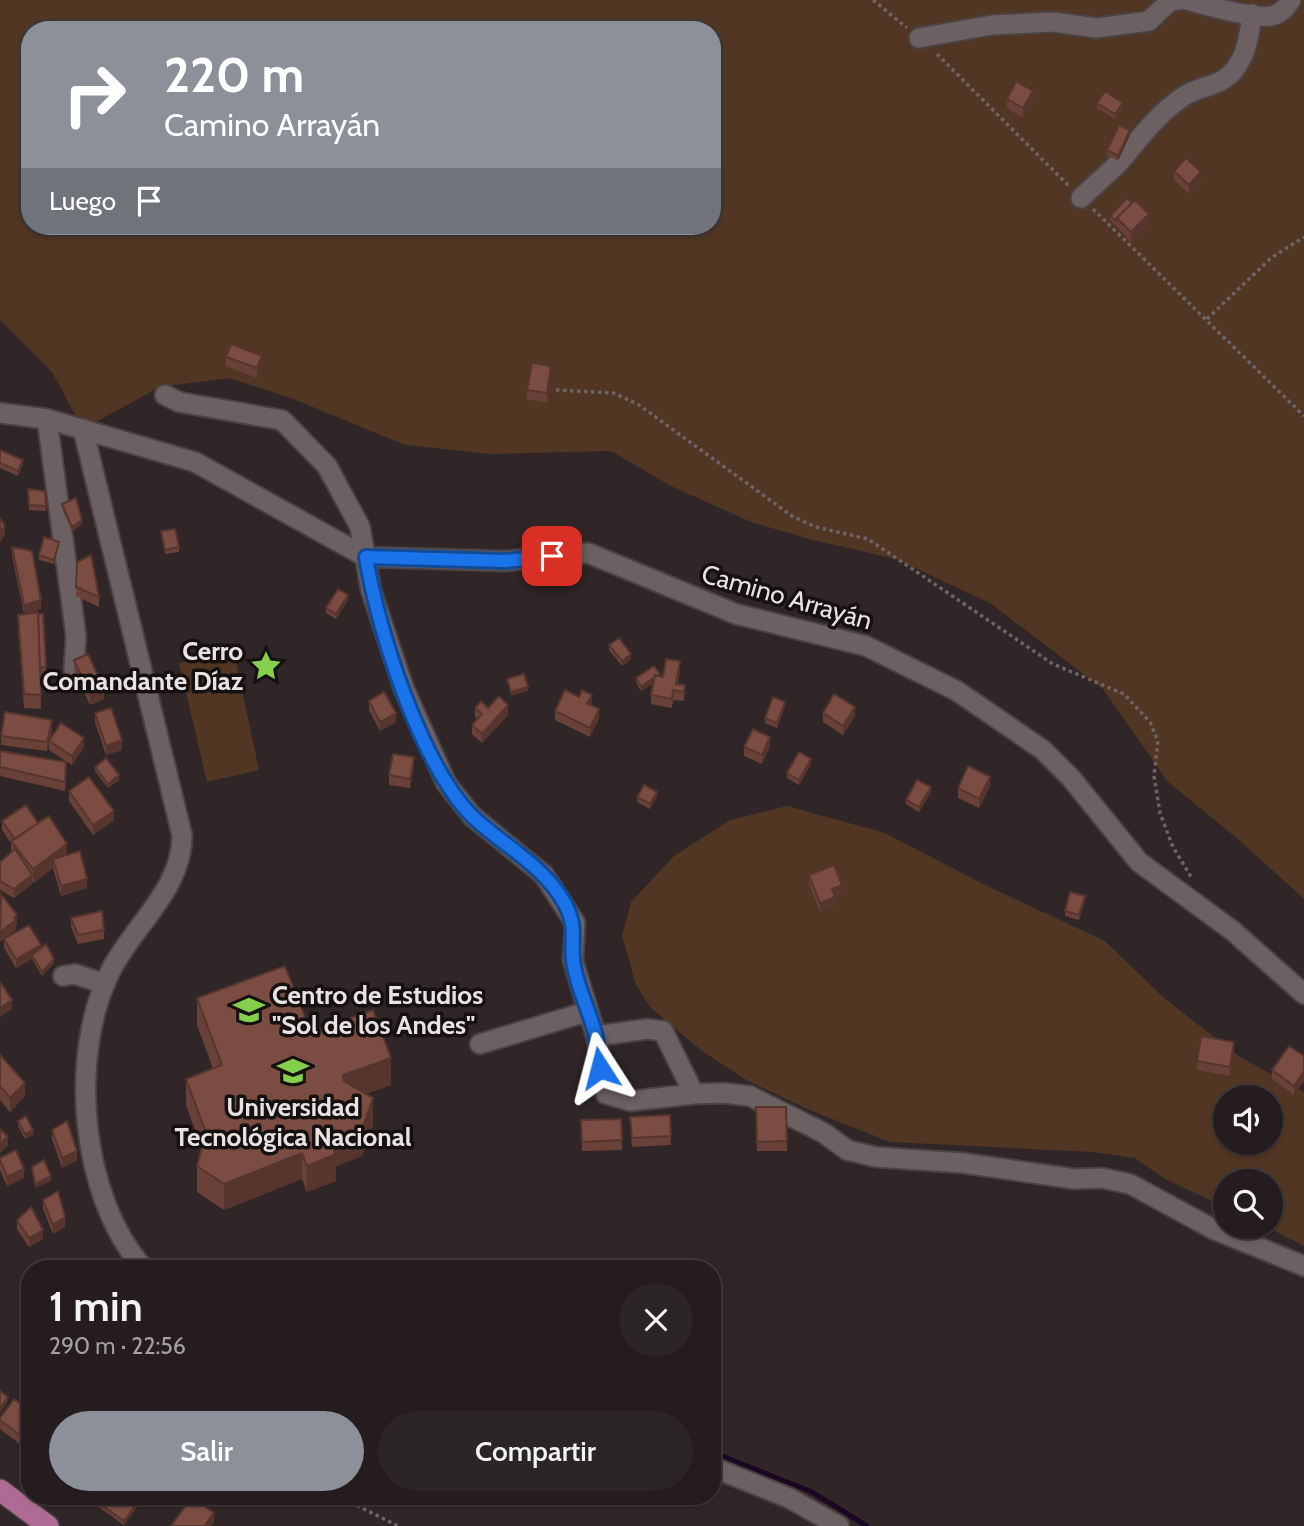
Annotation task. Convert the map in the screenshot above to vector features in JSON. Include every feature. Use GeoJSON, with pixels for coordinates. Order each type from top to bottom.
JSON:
{"type":"FeatureCollection","features":[{"type":"Feature","properties":{"kind":"main road"},"geometry":{"type":"LineString","coordinates":[[0,1490],[48,1526]]}},
{"type":"Feature","properties":{"kind":"street"},"geometry":{"type":"LineString","coordinates":[[919,38],[992,25],[1053,22],[1097,28],[1136,23],[1149,21],[1170,1],[1180,0]]}},
{"type":"Feature","properties":{"kind":"street"},"geometry":{"type":"LineString","coordinates":[[1187,0],[1221,10],[1272,17],[1284,10],[1291,0]]}},
{"type":"Feature","properties":{"kind":"street"},"geometry":{"type":"LineString","coordinates":[[1081,198],[1123,158],[1146,127],[1185,96],[1199,89],[1210,88],[1234,71],[1247,49],[1252,14]]}},
{"type":"Feature","properties":{"kind":"street"},"geometry":{"type":"LineString","coordinates":[[165,395],[179,402],[282,420],[327,466],[360,527],[371,590],[404,689],[422,736],[446,783],[472,816],[544,875],[575,923],[573,961],[586,1012],[596,1036],[606,1094],[630,1101],[694,1094],[750,1096],[824,1133],[846,1150],[876,1157],[963,1163],[1075,1179],[1102,1178],[1130,1184],[1213,1229],[1304,1266]]}},
{"type":"Feature","properties":{"kind":"street","name":"Camino Arrayán"},"geometry":{"type":"LineString","coordinates":[[0,413],[47,419],[205,467],[366,557],[505,561],[588,553],[736,614],[866,646],[957,691],[1043,750],[1071,778],[1139,862],[1233,931],[1304,994]]}},
{"type":"Feature","properties":{"kind":"street"},"geometry":{"type":"LineString","coordinates":[[47,419],[76,636],[74,670]]}},
{"type":"Feature","properties":{"kind":"street"},"geometry":{"type":"LineString","coordinates":[[83,429],[182,835],[181,857],[174,875],[117,959],[105,984],[88,1063],[88,1124],[106,1206],[123,1241],[138,1260]]}},
{"type":"Feature","properties":{"kind":"street"},"geometry":{"type":"LineString","coordinates":[[63,976],[75,974],[105,984]]}},
{"type":"Feature","properties":{"kind":"street"},"geometry":{"type":"LineString","coordinates":[[480,1044],[586,1012]]}},
{"type":"Feature","properties":{"kind":"street"},"geometry":{"type":"LineString","coordinates":[[596,1036],[647,1028],[663,1031],[694,1094]]}},
{"type":"Feature","properties":{"kind":"street"},"geometry":{"type":"LineString","coordinates":[[721,1470],[777,1492],[839,1526]]}},
{"type":"Feature","properties":{"kind":"path"},"geometry":{"type":"LineString","coordinates":[[1207,319],[1271,258],[1304,237]]}},
{"type":"Feature","properties":{"kind":"path"},"geometry":{"type":"LineString","coordinates":[[556,390],[614,393],[639,405],[792,516],[816,527],[868,539],[1053,664],[1124,694],[1133,701],[1150,722],[1158,741],[1154,776],[1160,813],[1173,847],[1203,898],[1208,914]]}},
{"type":"Feature","properties":{"kind":"path"},"geometry":{"type":"LineString","coordinates":[[356,1505],[398,1526]]}},
{"type":"Feature","properties":{"kind":"shaded area"},"geometry":{"type":"Polygon","coordinates":[[[0,0],[1304,0],[1304,899],[1238,839],[1168,782],[1103,689],[990,603],[896,559],[813,540],[751,522],[671,486],[611,451],[491,454],[405,445],[291,398],[229,378],[160,387],[83,429],[52,372],[0,320],[0,0]]]}},
{"type":"Feature","properties":{"kind":"shaded area"},"geometry":{"type":"Polygon","coordinates":[[[233,648],[259,770],[207,782],[179,663],[233,648]]]}},
{"type":"Feature","properties":{"kind":"shaded area"},"geometry":{"type":"Polygon","coordinates":[[[787,806],[885,833],[985,885],[1105,941],[1164,998],[1240,1057],[1304,1092],[1304,1246],[1283,1235],[1283,1169],[1213,1169],[1213,1201],[1165,1179],[1135,1158],[1093,1152],[890,1142],[812,1111],[748,1081],[702,1051],[650,1007],[636,985],[622,936],[631,902],[674,856],[730,820],[787,806]]]}},
{"type":"Feature","properties":{"kind":"building"},"geometry":{"type":"Polygon","coordinates":[[[1016,81],[1033,91],[1023,108],[1007,99],[1016,81]]]}},
{"type":"Feature","properties":{"kind":"building"},"geometry":{"type":"Polygon","coordinates":[[[1105,91],[1123,103],[1115,114],[1097,103],[1105,91]]]}},
{"type":"Feature","properties":{"kind":"building"},"geometry":{"type":"Polygon","coordinates":[[[1119,125],[1130,130],[1118,156],[1107,150],[1119,125]]]}},
{"type":"Feature","properties":{"kind":"building"},"geometry":{"type":"Polygon","coordinates":[[[1186,158],[1201,172],[1189,185],[1174,171],[1186,158]]]}},
{"type":"Feature","properties":{"kind":"building"},"geometry":{"type":"Polygon","coordinates":[[[1127,198],[1132,203],[1116,221],[1110,216],[1127,198]]]}},
{"type":"Feature","properties":{"kind":"building"},"geometry":{"type":"Polygon","coordinates":[[[1135,200],[1149,214],[1131,232],[1117,218],[1135,200]]]}},
{"type":"Feature","properties":{"kind":"building"},"geometry":{"type":"Polygon","coordinates":[[[231,344],[262,356],[257,368],[226,357],[231,344]]]}},
{"type":"Feature","properties":{"kind":"building"},"geometry":{"type":"Polygon","coordinates":[[[532,363],[551,366],[547,393],[527,390],[532,363]]]}},
{"type":"Feature","properties":{"kind":"building"},"geometry":{"type":"Polygon","coordinates":[[[0,450],[23,460],[18,471],[0,463],[0,450]]]}},
{"type":"Feature","properties":{"kind":"building"},"geometry":{"type":"Polygon","coordinates":[[[28,489],[45,491],[46,506],[29,505],[28,489]]]}},
{"type":"Feature","properties":{"kind":"building"},"geometry":{"type":"Polygon","coordinates":[[[76,498],[82,520],[72,527],[62,504],[76,498]]]}},
{"type":"Feature","properties":{"kind":"building"},"geometry":{"type":"Polygon","coordinates":[[[0,518],[5,526],[0,533],[0,518]]]}},
{"type":"Feature","properties":{"kind":"building"},"geometry":{"type":"Polygon","coordinates":[[[175,529],[179,547],[165,550],[161,531],[175,529]]]}},
{"type":"Feature","properties":{"kind":"building"},"geometry":{"type":"Polygon","coordinates":[[[44,537],[59,542],[54,560],[39,555],[44,537]]]}},
{"type":"Feature","properties":{"kind":"building"},"geometry":{"type":"Polygon","coordinates":[[[12,547],[32,551],[41,600],[24,605],[12,547]]]}},
{"type":"Feature","properties":{"kind":"building"},"geometry":{"type":"Polygon","coordinates":[[[91,555],[99,597],[76,587],[77,562],[91,555]]]}},
{"type":"Feature","properties":{"kind":"building"},"geometry":{"type":"Polygon","coordinates":[[[338,589],[348,595],[336,614],[326,608],[338,589]]]}},
{"type":"Feature","properties":{"kind":"building"},"geometry":{"type":"Polygon","coordinates":[[[38,612],[41,695],[24,694],[18,615],[38,612]]]}},
{"type":"Feature","properties":{"kind":"building"},"geometry":{"type":"Polygon","coordinates":[[[38,614],[43,614],[46,667],[40,668],[38,614]]]}},
{"type":"Feature","properties":{"kind":"building"},"geometry":{"type":"Polygon","coordinates":[[[619,638],[631,654],[622,661],[609,645],[619,638]]]}},
{"type":"Feature","properties":{"kind":"building"},"geometry":{"type":"Polygon","coordinates":[[[88,654],[104,689],[90,695],[74,660],[88,654]]]}},
{"type":"Feature","properties":{"kind":"building"},"geometry":{"type":"Polygon","coordinates":[[[666,659],[680,661],[676,684],[685,685],[684,692],[673,690],[672,699],[651,695],[655,675],[663,677],[666,659]]]}},
{"type":"Feature","properties":{"kind":"building"},"geometry":{"type":"Polygon","coordinates":[[[654,666],[660,674],[641,686],[636,678],[654,666]]]}},
{"type":"Feature","properties":{"kind":"building"},"geometry":{"type":"Polygon","coordinates":[[[524,674],[528,687],[511,692],[507,679],[524,674]]]}},
{"type":"Feature","properties":{"kind":"building"},"geometry":{"type":"Polygon","coordinates":[[[565,690],[579,697],[582,690],[592,695],[587,703],[599,709],[590,728],[555,711],[565,690]]]}},
{"type":"Feature","properties":{"kind":"building"},"geometry":{"type":"Polygon","coordinates":[[[384,692],[396,713],[380,722],[369,701],[384,692]]]}},
{"type":"Feature","properties":{"kind":"building"},"geometry":{"type":"Polygon","coordinates":[[[834,694],[855,707],[843,726],[823,713],[834,694]]]}},
{"type":"Feature","properties":{"kind":"building"},"geometry":{"type":"Polygon","coordinates":[[[499,696],[508,705],[482,734],[472,725],[482,714],[475,708],[481,701],[488,708],[499,696]]]}},
{"type":"Feature","properties":{"kind":"building"},"geometry":{"type":"Polygon","coordinates":[[[773,697],[785,702],[777,723],[765,718],[773,697]]]}},
{"type":"Feature","properties":{"kind":"building"},"geometry":{"type":"Polygon","coordinates":[[[111,708],[122,740],[106,746],[95,713],[111,708]]]}},
{"type":"Feature","properties":{"kind":"building"},"geometry":{"type":"Polygon","coordinates":[[[5,712],[52,720],[47,742],[1,736],[5,712]]]}},
{"type":"Feature","properties":{"kind":"building"},"geometry":{"type":"Polygon","coordinates":[[[61,723],[84,738],[72,756],[49,741],[61,723]]]}},
{"type":"Feature","properties":{"kind":"building"},"geometry":{"type":"Polygon","coordinates":[[[753,729],[770,737],[762,755],[744,747],[753,729]]]}},
{"type":"Feature","properties":{"kind":"building"},"geometry":{"type":"Polygon","coordinates":[[[0,751],[66,762],[65,782],[0,767],[0,751]]]}},
{"type":"Feature","properties":{"kind":"building"},"geometry":{"type":"Polygon","coordinates":[[[799,752],[811,759],[799,780],[787,773],[799,752]]]}},
{"type":"Feature","properties":{"kind":"building"},"geometry":{"type":"Polygon","coordinates":[[[393,754],[414,757],[410,779],[389,775],[393,754]]]}},
{"type":"Feature","properties":{"kind":"building"},"geometry":{"type":"Polygon","coordinates":[[[106,758],[119,775],[108,784],[95,767],[106,758]]]}},
{"type":"Feature","properties":{"kind":"building"},"geometry":{"type":"Polygon","coordinates":[[[968,766],[990,777],[979,799],[958,788],[968,766]]]}},
{"type":"Feature","properties":{"kind":"building"},"geometry":{"type":"Polygon","coordinates":[[[89,777],[114,811],[93,825],[69,791],[89,777]]]}},
{"type":"Feature","properties":{"kind":"building"},"geometry":{"type":"Polygon","coordinates":[[[917,780],[931,787],[919,807],[906,800],[917,780]]]}},
{"type":"Feature","properties":{"kind":"building"},"geometry":{"type":"Polygon","coordinates":[[[644,785],[657,792],[650,804],[637,797],[644,785]]]}},
{"type":"Feature","properties":{"kind":"building"},"geometry":{"type":"Polygon","coordinates":[[[26,805],[38,823],[15,839],[2,821],[26,805]]]}},
{"type":"Feature","properties":{"kind":"building"},"geometry":{"type":"Polygon","coordinates":[[[49,816],[67,844],[33,869],[11,841],[49,816]]]}},
{"type":"Feature","properties":{"kind":"building"},"geometry":{"type":"Polygon","coordinates":[[[15,849],[32,875],[14,889],[0,881],[0,862],[15,849]]]}},
{"type":"Feature","properties":{"kind":"building"},"geometry":{"type":"Polygon","coordinates":[[[80,851],[87,879],[61,886],[53,859],[80,851]]]}},
{"type":"Feature","properties":{"kind":"building"},"geometry":{"type":"Polygon","coordinates":[[[834,865],[842,885],[832,889],[835,897],[820,903],[809,875],[834,865]]]}},
{"type":"Feature","properties":{"kind":"building"},"geometry":{"type":"Polygon","coordinates":[[[1070,892],[1085,896],[1079,915],[1065,911],[1070,892]]]}},
{"type":"Feature","properties":{"kind":"building"},"geometry":{"type":"Polygon","coordinates":[[[1,894],[17,915],[14,918],[16,920],[0,932],[1,894]]]}},
{"type":"Feature","properties":{"kind":"building"},"geometry":{"type":"Polygon","coordinates":[[[102,911],[104,930],[78,935],[71,918],[102,911]]]}},
{"type":"Feature","properties":{"kind":"building"},"geometry":{"type":"Polygon","coordinates":[[[29,925],[41,945],[16,959],[4,939],[29,925]]]}},
{"type":"Feature","properties":{"kind":"building"},"geometry":{"type":"Polygon","coordinates":[[[46,944],[54,959],[42,972],[32,955],[46,944]]]}},
{"type":"Feature","properties":{"kind":"building"},"geometry":{"type":"Polygon","coordinates":[[[285,966],[311,1032],[373,1010],[391,1058],[343,1075],[344,1081],[373,1098],[362,1129],[330,1142],[336,1154],[307,1166],[302,1153],[224,1184],[197,1166],[206,1133],[186,1079],[222,1065],[197,998],[285,966]]]}},
{"type":"Feature","properties":{"kind":"building"},"geometry":{"type":"Polygon","coordinates":[[[0,982],[12,1000],[0,1008],[0,982]]]}},
{"type":"Feature","properties":{"kind":"building"},"geometry":{"type":"Polygon","coordinates":[[[1201,1036],[1234,1042],[1230,1067],[1197,1061],[1201,1036]]]}},
{"type":"Feature","properties":{"kind":"building"},"geometry":{"type":"Polygon","coordinates":[[[1289,1046],[1304,1056],[1304,1071],[1294,1086],[1272,1070],[1289,1046]]]}},
{"type":"Feature","properties":{"kind":"building"},"geometry":{"type":"Polygon","coordinates":[[[0,1055],[25,1083],[10,1098],[0,1086],[0,1055]]]}},
{"type":"Feature","properties":{"kind":"building"},"geometry":{"type":"Polygon","coordinates":[[[756,1107],[786,1107],[787,1141],[757,1142],[756,1107]]]}},
{"type":"Feature","properties":{"kind":"building"},"geometry":{"type":"Polygon","coordinates":[[[670,1115],[671,1136],[632,1138],[630,1117],[670,1115]]]}},
{"type":"Feature","properties":{"kind":"building"},"geometry":{"type":"Polygon","coordinates":[[[26,1116],[33,1130],[25,1134],[18,1121],[26,1116]]]}},
{"type":"Feature","properties":{"kind":"building"},"geometry":{"type":"Polygon","coordinates":[[[621,1119],[622,1140],[582,1142],[581,1120],[621,1119]]]}},
{"type":"Feature","properties":{"kind":"building"},"geometry":{"type":"Polygon","coordinates":[[[67,1121],[77,1151],[62,1158],[52,1130],[67,1121]]]}},
{"type":"Feature","properties":{"kind":"building"},"geometry":{"type":"Polygon","coordinates":[[[0,1129],[8,1137],[0,1143],[0,1129]]]}},
{"type":"Feature","properties":{"kind":"building"},"geometry":{"type":"Polygon","coordinates":[[[16,1150],[24,1169],[7,1177],[0,1158],[16,1150]]]}},
{"type":"Feature","properties":{"kind":"building"},"geometry":{"type":"Polygon","coordinates":[[[44,1160],[51,1176],[35,1184],[32,1167],[44,1160]]]}},
{"type":"Feature","properties":{"kind":"building"},"geometry":{"type":"Polygon","coordinates":[[[58,1191],[65,1217],[53,1225],[43,1200],[58,1191]]]}},
{"type":"Feature","properties":{"kind":"building"},"geometry":{"type":"Polygon","coordinates":[[[31,1207],[43,1230],[29,1238],[17,1220],[31,1207]]]}},
{"type":"Feature","properties":{"kind":"building"},"geometry":{"type":"Polygon","coordinates":[[[0,1391],[8,1397],[0,1408],[0,1391]]]}},
{"type":"Feature","properties":{"kind":"building"},"geometry":{"type":"Polygon","coordinates":[[[14,1399],[21,1404],[21,1436],[0,1420],[14,1399]]]}},
{"type":"Feature","properties":{"kind":"building"},"geometry":{"type":"Polygon","coordinates":[[[101,1505],[136,1505],[124,1521],[101,1505]]]}},
{"type":"Feature","properties":{"kind":"building"},"geometry":{"type":"Polygon","coordinates":[[[186,1505],[203,1505],[214,1513],[204,1526],[171,1526],[186,1505]]]}},
{"type":"Feature","properties":{"kind":"waterway"},"geometry":{"type":"LineString","coordinates":[[721,1456],[812,1492],[867,1526]]}},
{"type":"Feature","properties":{"kind":"place","name":"Cerro Comandante Díaz"},"geometry":{"type":"Point","coordinates":[266,666]}},
{"type":"Feature","properties":{"kind":"place","name":"Centro de Estudios \"Sol de los Andes\""},"geometry":{"type":"Point","coordinates":[249,1010]}},
{"type":"Feature","properties":{"kind":"place","name":"Universidad Tecnológica Nacional"},"geometry":{"type":"Point","coordinates":[293,1071]}},
{"type":"Feature","properties":{"kind":"route"},"geometry":{"type":"LineString","coordinates":[[552,556],[505,561],[427,561],[366,557],[371,590],[404,689],[422,736],[446,783],[472,816],[544,875],[575,923],[573,961],[586,1012],[596,1036],[600,1068]]}}]}
